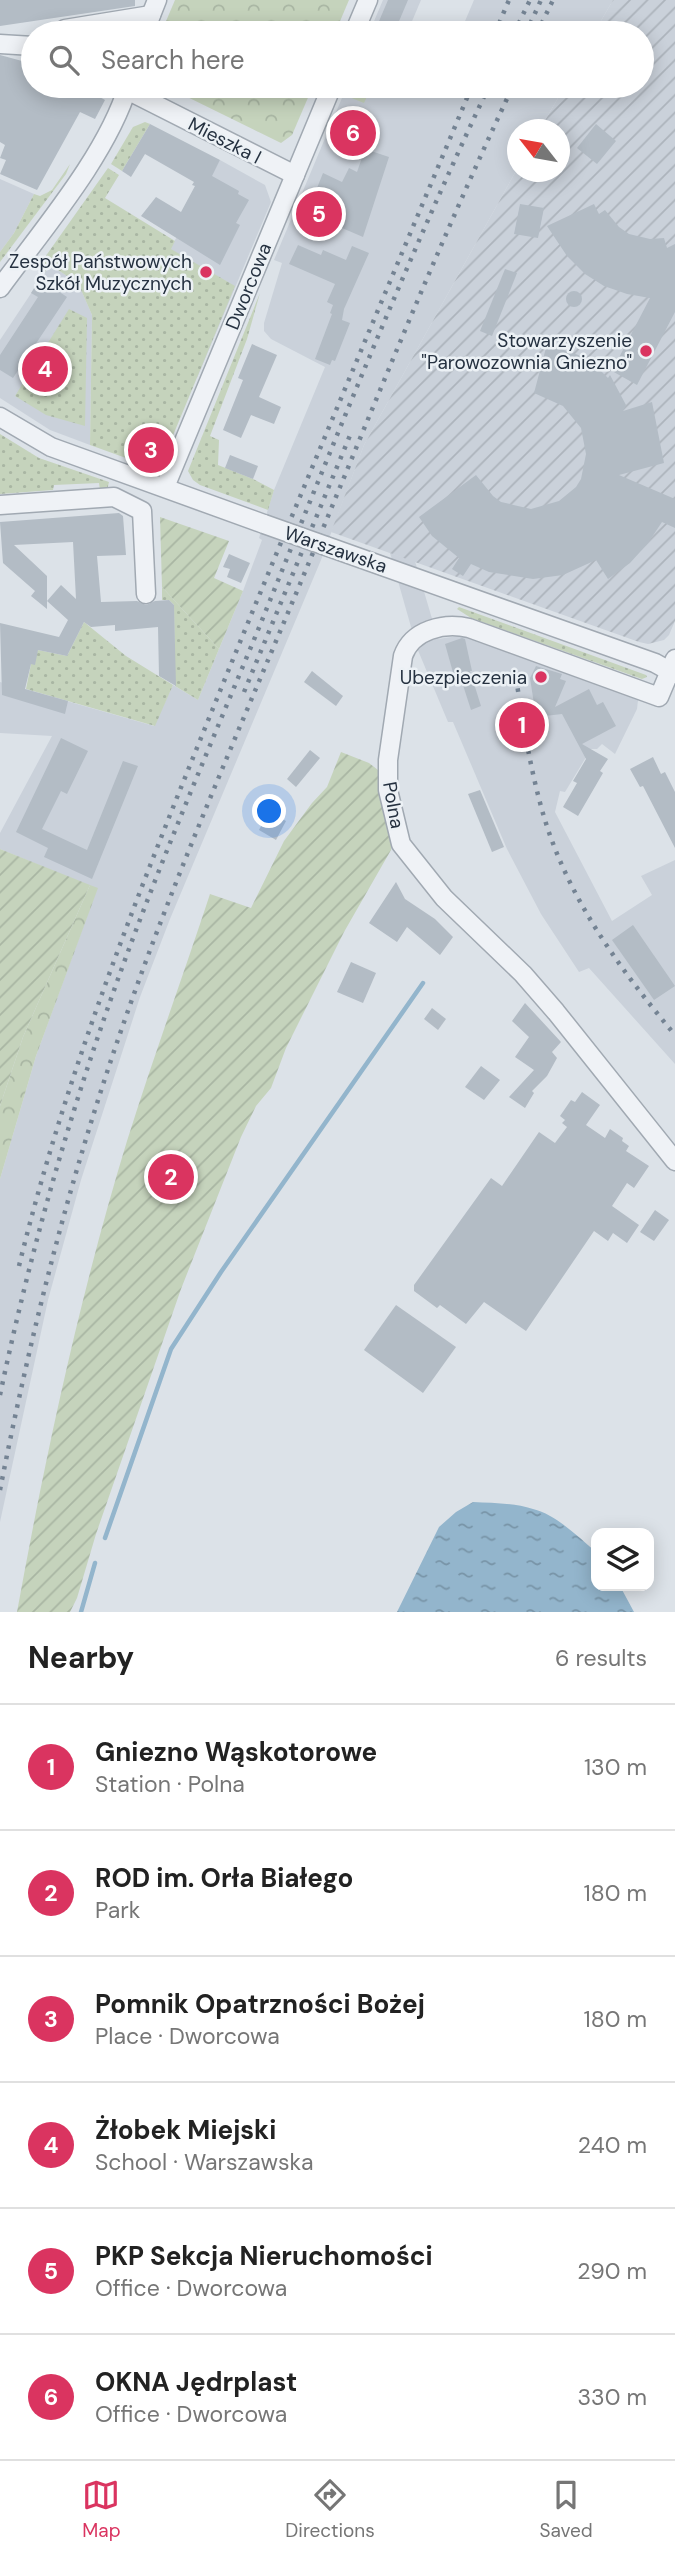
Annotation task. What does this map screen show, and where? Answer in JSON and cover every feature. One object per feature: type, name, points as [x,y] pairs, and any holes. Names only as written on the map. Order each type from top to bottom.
[{"type":"street","points":[[359,21],[368,0]]},
{"type":"street","points":[[97,21],[154,7]]},
{"type":"street","points":[[0,44],[21,45]]},
{"type":"street","points":[[0,288],[78,181],[109,130],[120,98]]},
{"type":"street","name":"Mieszka I","points":[[145,98],[295,175]]},
{"type":"street","name":"Dworcowa","points":[[165,487],[327,98]]},
{"type":"street","name":"Warszawska","points":[[0,417],[51,447],[673,668]]},
{"type":"street","points":[[0,505],[114,497],[142,511],[146,594]]},
{"type":"street","name":"Polna","points":[[673,668],[659,697],[469,628],[449,626],[425,632],[409,642],[402,656],[388,760],[388,790],[401,844],[444,898],[523,974],[556,1012],[675,1161]]},
{"type":"shaded area","points":[[383,0],[421,0],[412,21],[374,21]]},
{"type":"shaded area","points":[[474,0],[613,0],[601,21],[465,21]]},
{"type":"shaded area","points":[[613,0],[675,0],[675,621],[664,640],[648,644],[331,532],[364,445],[510,182],[570,182],[570,119],[546,119],[558,98],[654,98],[654,21],[601,21]]},
{"type":"shaded area","points":[[342,98],[558,98],[546,119],[507,119],[507,182],[510,182],[364,445],[321,560],[170,919],[140,997],[81,1180],[48,1300],[0,1522],[0,1179],[36,1056],[97,889],[0,849],[0,833],[52,736],[0,733],[0,682],[154,726],[173,685],[198,700],[262,540],[259,538],[274,490],[325,367],[271,339],[264,331],[282,263],[274,260]]},
{"type":"shaded area","name":"Zespół Państwowych Szkół Muzycznych","points":[[220,160],[265,185],[271,202],[197,378],[183,257],[170,249]]},
{"type":"shaded area","points":[[0,179],[34,194],[14,233],[0,252]]},
{"type":"shaded area","points":[[50,265],[78,283],[92,315],[90,445],[50,430],[0,398],[0,340]]},
{"type":"shaded area","points":[[390,553],[415,561],[438,639],[465,635],[638,700],[637,709],[615,754],[602,744],[597,749],[591,749],[565,792],[560,791],[555,812],[612,921],[652,895],[641,876],[675,860],[675,1064],[589,968],[579,972],[541,914],[507,849],[453,722],[448,722],[417,648]]},
{"type":"green space","points":[[175,0],[349,0],[340,21],[166,21]]},
{"type":"green space","points":[[189,98],[308,98],[292,135],[281,143]]},
{"type":"green space","points":[[352,98],[366,98],[364,103]]},
{"type":"green space","points":[[145,122],[150,124],[122,171],[111,164],[133,127]]},
{"type":"green space","points":[[70,164],[66,174],[0,262],[0,252],[14,233],[34,194],[40,196],[52,190]]},
{"type":"green space","points":[[108,168],[119,175],[105,198],[175,241],[171,249],[235,286],[169,445],[160,442],[154,435],[137,447],[140,453],[137,462],[90,445],[92,315],[78,283],[50,265],[45,272],[38,267]]},
{"type":"green space","points":[[260,293],[247,339],[210,436],[219,440],[218,465],[274,490],[268,510],[200,485],[188,471]]},
{"type":"green space","points":[[69,309],[87,318],[85,426],[46,415],[15,396]]},
{"type":"green space","points":[[0,434],[39,458],[109,482],[107,490],[100,490],[99,483],[54,485],[53,490],[0,494]]},
{"type":"green space","points":[[160,517],[229,541],[214,578],[243,591],[219,649],[162,587]]},
{"type":"green space","points":[[162,587],[219,649],[198,700],[175,686],[174,605],[169,600],[162,600]]},
{"type":"green space","points":[[459,607],[647,677],[642,679],[471,618],[457,609]]},
{"type":"green space","points":[[84,622],[126,656],[173,685],[155,726],[26,689],[31,664],[38,650],[67,656]]},
{"type":"green space","points":[[341,752],[369,763],[378,770],[393,838],[391,850],[344,932],[286,1048],[271,1088],[256,1106],[241,1137],[181,1289],[96,1534],[77,1598],[70,1612],[17,1612],[52,1434],[94,1257],[127,1141],[210,894],[251,908],[284,841],[327,787]]},
{"type":"green space","points":[[0,849],[90,885],[23,1037],[0,1106]]},
{"type":"green space","points":[[90,885],[98,888],[36,1056],[0,1179],[0,1106],[23,1037]]},
{"type":"water","points":[[473,1502],[503,1504],[526,1507],[559,1521],[591,1548],[591,1591],[623,1591],[634,1612],[397,1612],[439,1527]]},
{"type":"building","points":[[0,0],[135,0],[135,6],[0,26]]},
{"type":"building","points":[[388,0],[408,0],[399,21],[379,21]]},
{"type":"building","points":[[0,55],[21,61],[21,98],[105,100],[95,119],[80,112],[37,190],[0,174],[6,160],[0,158],[5,145],[0,142]]},
{"type":"building","points":[[349,109],[369,117],[366,124],[371,126],[362,147],[342,138],[348,124],[343,122]]},
{"type":"building","points":[[150,124],[220,160],[212,176],[239,191],[238,194],[249,200],[236,223],[240,225],[220,265],[141,216],[156,197],[181,212],[195,186],[192,185],[194,182],[145,154],[131,177],[122,171]]},
{"type":"building","points":[[596,124],[616,141],[597,164],[577,148]]},
{"type":"building","points":[[365,149],[389,157],[363,237],[328,222],[324,232],[303,223],[323,173],[342,182],[349,168],[357,172]]},
{"type":"building","points":[[520,204],[544,208],[538,238],[514,234]]},
{"type":"building","points":[[594,204],[599,214],[605,210],[619,227],[629,234],[650,239],[664,238],[667,248],[675,244],[675,312],[637,385],[612,371],[650,298],[604,286],[585,274],[567,256],[547,226]]},
{"type":"building","points":[[298,245],[321,255],[323,250],[346,260],[352,246],[369,253],[344,309],[342,320],[350,323],[335,361],[332,360],[330,365],[315,359],[332,314],[333,305],[327,302],[335,284],[289,264]]},
{"type":"building","points":[[505,269],[517,273],[492,336],[480,331]]},
{"type":"building","points":[[42,276],[67,297],[13,378],[0,370],[0,355],[38,297],[31,293]]},
{"type":"building","points":[[571,291],[577,291],[582,299],[580,305],[571,307],[566,302],[566,296]]},
{"type":"building","points":[[252,344],[277,355],[259,397],[281,407],[274,424],[251,415],[241,438],[223,430],[243,380],[238,378]]},
{"type":"building","points":[[547,344],[581,356],[608,378],[610,375],[626,405],[623,411],[652,402],[664,463],[619,475],[675,499],[675,528],[662,522],[630,563],[608,579],[596,560],[563,575],[533,579],[489,572],[471,564],[463,576],[452,569],[459,558],[432,536],[419,517],[476,475],[501,502],[531,509],[559,501],[576,487],[581,479],[586,454],[581,428],[563,406],[534,393]]},
{"type":"building","points":[[230,455],[258,466],[253,479],[225,468]]},
{"type":"building","points":[[119,513],[123,516],[126,555],[97,556],[101,602],[137,601],[146,605],[169,600],[174,605],[176,686],[159,676],[158,627],[115,631],[115,625],[91,627],[84,622],[67,656],[38,650],[35,665],[31,664],[25,689],[68,701],[65,714],[2,695],[0,623],[59,637],[68,620],[47,601],[47,609],[31,596],[35,591],[3,563],[0,522]],"holes":[[[73,542],[76,599],[61,585],[47,601],[47,576],[14,545]]]},
{"type":"building","points":[[229,554],[250,563],[241,583],[227,577],[230,569],[223,567]]},
{"type":"building","points":[[465,639],[470,671],[481,706],[471,710],[461,679],[458,680],[454,676],[445,644]]},
{"type":"building","points":[[536,666],[562,674],[560,679],[566,681],[555,707],[589,689],[597,705],[603,702],[616,726],[582,744],[608,759],[578,816],[563,807],[577,783],[573,781],[586,759],[562,714],[536,717],[530,678]]},
{"type":"building","points":[[312,671],[343,696],[336,706],[304,682]]},
{"type":"building","points":[[61,738],[88,751],[67,794],[61,791],[42,829],[87,850],[123,761],[138,766],[92,879],[44,857],[48,848],[16,832]]},
{"type":"building","points":[[310,750],[320,758],[296,787],[287,779]]},
{"type":"building","points":[[653,757],[661,774],[665,772],[675,792],[675,848],[643,786],[640,787],[630,769]]},
{"type":"building","points":[[480,790],[504,847],[492,852],[468,794]]},
{"type":"building","points":[[269,811],[286,821],[276,840],[259,830]]},
{"type":"building","points":[[396,882],[405,899],[435,919],[453,937],[440,955],[407,927],[397,942],[369,923]]},
{"type":"building","points":[[633,925],[675,986],[654,1000],[612,940]]},
{"type":"building","points":[[351,962],[376,973],[363,1003],[337,992]]},
{"type":"building","points":[[525,1003],[561,1042],[552,1052],[557,1058],[547,1076],[532,1091],[534,1093],[525,1108],[509,1097],[534,1070],[515,1057],[529,1037],[512,1021]]},
{"type":"building","points":[[432,1008],[446,1019],[438,1030],[424,1019]]},
{"type":"building","points":[[481,1066],[500,1080],[484,1100],[465,1087]]},
{"type":"building","points":[[582,1092],[600,1105],[586,1125],[605,1138],[610,1129],[629,1146],[626,1151],[649,1166],[634,1188],[627,1183],[612,1206],[639,1225],[627,1243],[613,1233],[608,1241],[594,1231],[526,1331],[484,1302],[466,1324],[440,1305],[437,1308],[414,1291],[414,1285],[491,1178],[502,1186],[539,1132],[555,1143],[567,1127],[560,1116],[571,1100],[575,1102]]},
{"type":"building","points":[[655,1210],[669,1220],[654,1241],[640,1232]]},
{"type":"building","points":[[396,1305],[456,1347],[423,1393],[364,1350]]},
{"type":"waterway","points":[[105,1538],[171,1349],[221,1272],[423,983]]},
{"type":"waterway","points":[[81,1612],[95,1563]]},
{"type":"railway","points":[[500,21],[509,0]]},
{"type":"railway","points":[[520,21],[530,0]]},
{"type":"railway","points":[[531,21],[541,0]]},
{"type":"railway","points":[[543,21],[553,0]]},
{"type":"railway","points":[[19,1266],[38,1193],[83,1048],[134,907],[249,620],[467,98]]},
{"type":"railway","points":[[0,1395],[22,1299],[60,1157],[89,1063],[140,918],[370,356],[484,98]]},
{"type":"railway","points":[[0,1490],[53,1255],[104,1082],[143,969],[208,803],[404,334],[508,98]]},
{"type":"railway","points":[[244,692],[351,433]]},
{"type":"railway","points":[[516,678],[527,745],[542,810],[565,872],[596,930],[634,984],[675,1035]]},
{"type":"place","name":"OKNA Jędrplast","points":[[353,133]]},
{"type":"place","name":"PKP Sekcja Nieruchomości","points":[[319,214]]},
{"type":"place","name":"Zespół Państwowych Szkół Muzycznych","points":[[206,272]]},
{"type":"place","name":"Stowarzyszenie \"Parowozownia Gniezno\"","points":[[646,351]]},
{"type":"place","name":"Żłobek Miejski","points":[[45,369]]},
{"type":"place","name":"Pomnik Opatrzności Bożej","points":[[151,450]]},
{"type":"place","name":"Ubezpieczenia","points":[[541,677]]},
{"type":"place","name":"Gniezno Wąskotorowe","points":[[522,725]]},
{"type":"place","name":"ROD im. Orła Białego","points":[[171,1177]]}]
